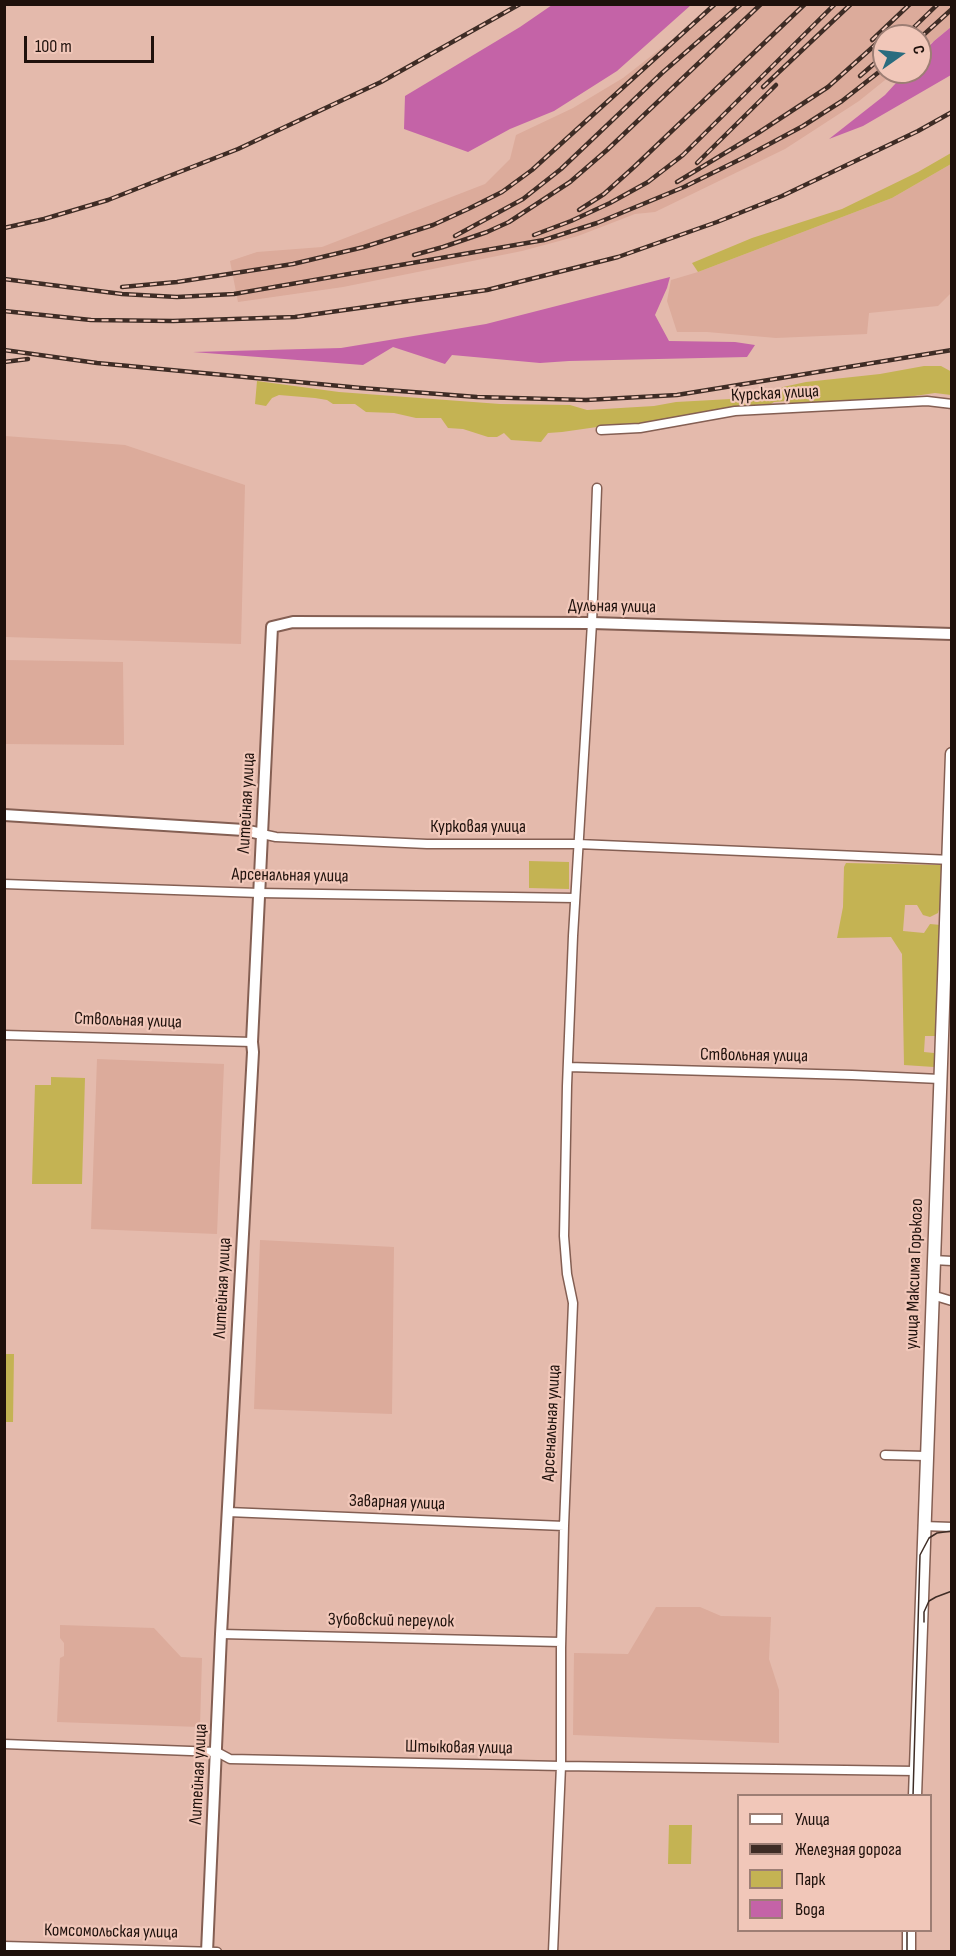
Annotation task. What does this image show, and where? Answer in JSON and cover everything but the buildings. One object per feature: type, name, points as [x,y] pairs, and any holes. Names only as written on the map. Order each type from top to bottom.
[{"type":"main road","name":"улица Максима Горького","points":[[915,1794],[940,1079],[948,962],[951,754]]},
{"type":"main road","points":[[909,1932],[909,1952]]},
{"type":"street","name":"Курская улица","points":[[601,430],[640,428],[735,411],[927,402],[951,404]]},
{"type":"street","name":"Арсенальная улица","points":[[553,1952],[561,1766],[564,1526],[573,1303],[567,1274],[564,1236],[568,1067],[597,488]]},
{"type":"street","name":"Дульная улица","points":[[272,627],[293,622],[592,623],[951,634]]},
{"type":"street","name":"Литейная улица","points":[[207,1951],[221,1634],[253,1052],[272,627]]},
{"type":"street","name":"Курковая улица","points":[[4,815],[244,830],[276,837],[427,844],[578,844],[950,860]]},
{"type":"street","name":"Арсенальная улица","points":[[4,884],[575,898]]},
{"type":"street","name":"Ствольная улица","points":[[4,1035],[252,1042]]},
{"type":"street","name":"Ствольная улица","points":[[568,1067],[940,1079]]},
{"type":"street","points":[[933,1260],[951,1261]]},
{"type":"street","points":[[932,1295],[951,1301]]},
{"type":"street","points":[[885,1455],[926,1456]]},
{"type":"street","name":"Заварная улица","points":[[228,1512],[564,1526]]},
{"type":"street","points":[[923,1526],[951,1527]]},
{"type":"street","name":"Зубовский переулок","points":[[221,1634],[561,1642]]},
{"type":"street","name":"Штыковая улица","points":[[4,1744],[217,1752],[230,1759],[916,1771]]},
{"type":"street","name":"Комсомольская улица","points":[[4,1946],[217,1952]]},
{"type":"shaded area","points":[[710,5],[951,5],[951,27],[932,42],[932,24],[872,24],[872,84],[880,84],[859,101],[785,149],[655,212],[635,214],[578,236],[522,251],[343,287],[238,302],[230,261],[257,252],[322,247],[485,184],[510,159],[516,135],[573,108],[623,78],[678,35]]},
{"type":"shaded area","points":[[951,164],[951,293],[938,306],[869,313],[867,334],[776,338],[707,332],[677,332],[667,301],[671,280],[698,272],[892,198]]},
{"type":"shaded area","points":[[5,436],[125,445],[245,485],[241,644],[5,637]]},
{"type":"shaded area","points":[[5,660],[123,662],[124,745],[5,744]]},
{"type":"shaded area","points":[[97,1059],[224,1064],[217,1234],[91,1229]]},
{"type":"shaded area","points":[[260,1240],[394,1247],[392,1414],[254,1409]]},
{"type":"shaded area","points":[[656,1607],[700,1607],[721,1616],[771,1617],[769,1659],[779,1690],[779,1743],[573,1735],[574,1653],[628,1654]]},
{"type":"shaded area","points":[[60,1625],[154,1628],[181,1657],[202,1658],[200,1727],[57,1722],[60,1658],[64,1656]]},
{"type":"green space","points":[[951,153],[951,164],[892,198],[698,272],[692,263],[752,238],[842,209],[918,172]]},
{"type":"green space","points":[[924,366],[941,366],[952,372],[951,395],[935,393],[880,401],[793,405],[787,401],[774,402],[765,408],[640,425],[548,433],[541,442],[511,440],[504,433],[497,437],[488,437],[463,429],[448,428],[441,418],[416,418],[394,413],[366,412],[355,404],[333,404],[327,400],[315,398],[279,395],[272,398],[266,406],[255,404],[257,381],[339,392],[500,404],[570,405],[587,410],[731,399],[762,391],[774,393],[783,387],[806,382],[880,374]]},
{"type":"green space","points":[[529,861],[569,862],[569,889],[529,888]]},
{"type":"green space","points":[[846,863],[941,865],[938,913],[930,917],[923,915],[917,905],[905,905],[903,931],[924,933],[930,924],[941,925],[938,940],[935,1036],[925,1036],[924,1052],[934,1053],[934,1067],[904,1065],[902,954],[891,937],[837,938],[843,907]]},
{"type":"green space","points":[[51,1077],[85,1078],[82,1184],[32,1184],[35,1085],[51,1085]]},
{"type":"green space","points":[[5,1354],[14,1354],[13,1422],[5,1422]]},
{"type":"green space","points":[[669,1825],[692,1825],[691,1864],[668,1864]]},
{"type":"water","points":[[552,5],[691,5],[617,71],[554,111],[510,129],[468,152],[404,129],[405,96],[520,27]]},
{"type":"water","points":[[951,27],[951,75],[863,126],[829,139],[885,95],[895,84],[932,84],[932,43]]},
{"type":"water","points":[[670,277],[655,315],[669,341],[735,342],[755,345],[747,357],[540,363],[452,355],[445,364],[393,347],[363,365],[193,352],[341,348],[486,324]]},
{"type":"tram line","points":[[913,1794],[920,1555],[929,1538],[937,1533],[952,1531]]},
{"type":"tram line","points":[[924,1622],[924,1612],[929,1601],[952,1591]]},
{"type":"tram line","points":[[907,1932],[907,1952]]},
{"type":"railway","points":[[4,228],[108,200],[238,149],[381,82],[520,4]]},
{"type":"railway","points":[[122,287],[177,282],[293,264],[364,247],[433,225],[468,209],[502,192],[532,170],[715,4]]},
{"type":"railway","points":[[455,236],[523,199],[561,169],[662,73],[741,4]]},
{"type":"railway","points":[[414,255],[487,232],[509,222],[570,182],[607,150],[761,4]]},
{"type":"railway","points":[[579,210],[604,194],[634,167],[805,4]]},
{"type":"railway","points":[[534,235],[610,203],[648,182],[683,155],[835,4]]},
{"type":"railway","points":[[763,87],[851,4]]},
{"type":"railway","points":[[889,24],[910,4]]},
{"type":"railway","points":[[917,24],[938,4]]},
{"type":"railway","points":[[932,27],[952,9]]},
{"type":"railway","points":[[677,182],[828,87],[872,48]]},
{"type":"railway","points":[[860,76],[872,66]]},
{"type":"railway","points":[[4,279],[122,294],[177,297],[234,294],[544,240],[597,223],[684,187],[747,156],[803,126],[842,101],[872,77]]},
{"type":"railway","points":[[697,163],[776,85]]},
{"type":"railway","points":[[4,311],[91,320],[173,321],[295,317],[487,290],[618,257],[717,222],[782,196],[918,131],[952,112]]},
{"type":"railway","points":[[4,350],[97,363],[361,388],[477,397],[586,400],[677,395],[952,350]]},
{"type":"railway","points":[[4,362],[28,359]]}]
